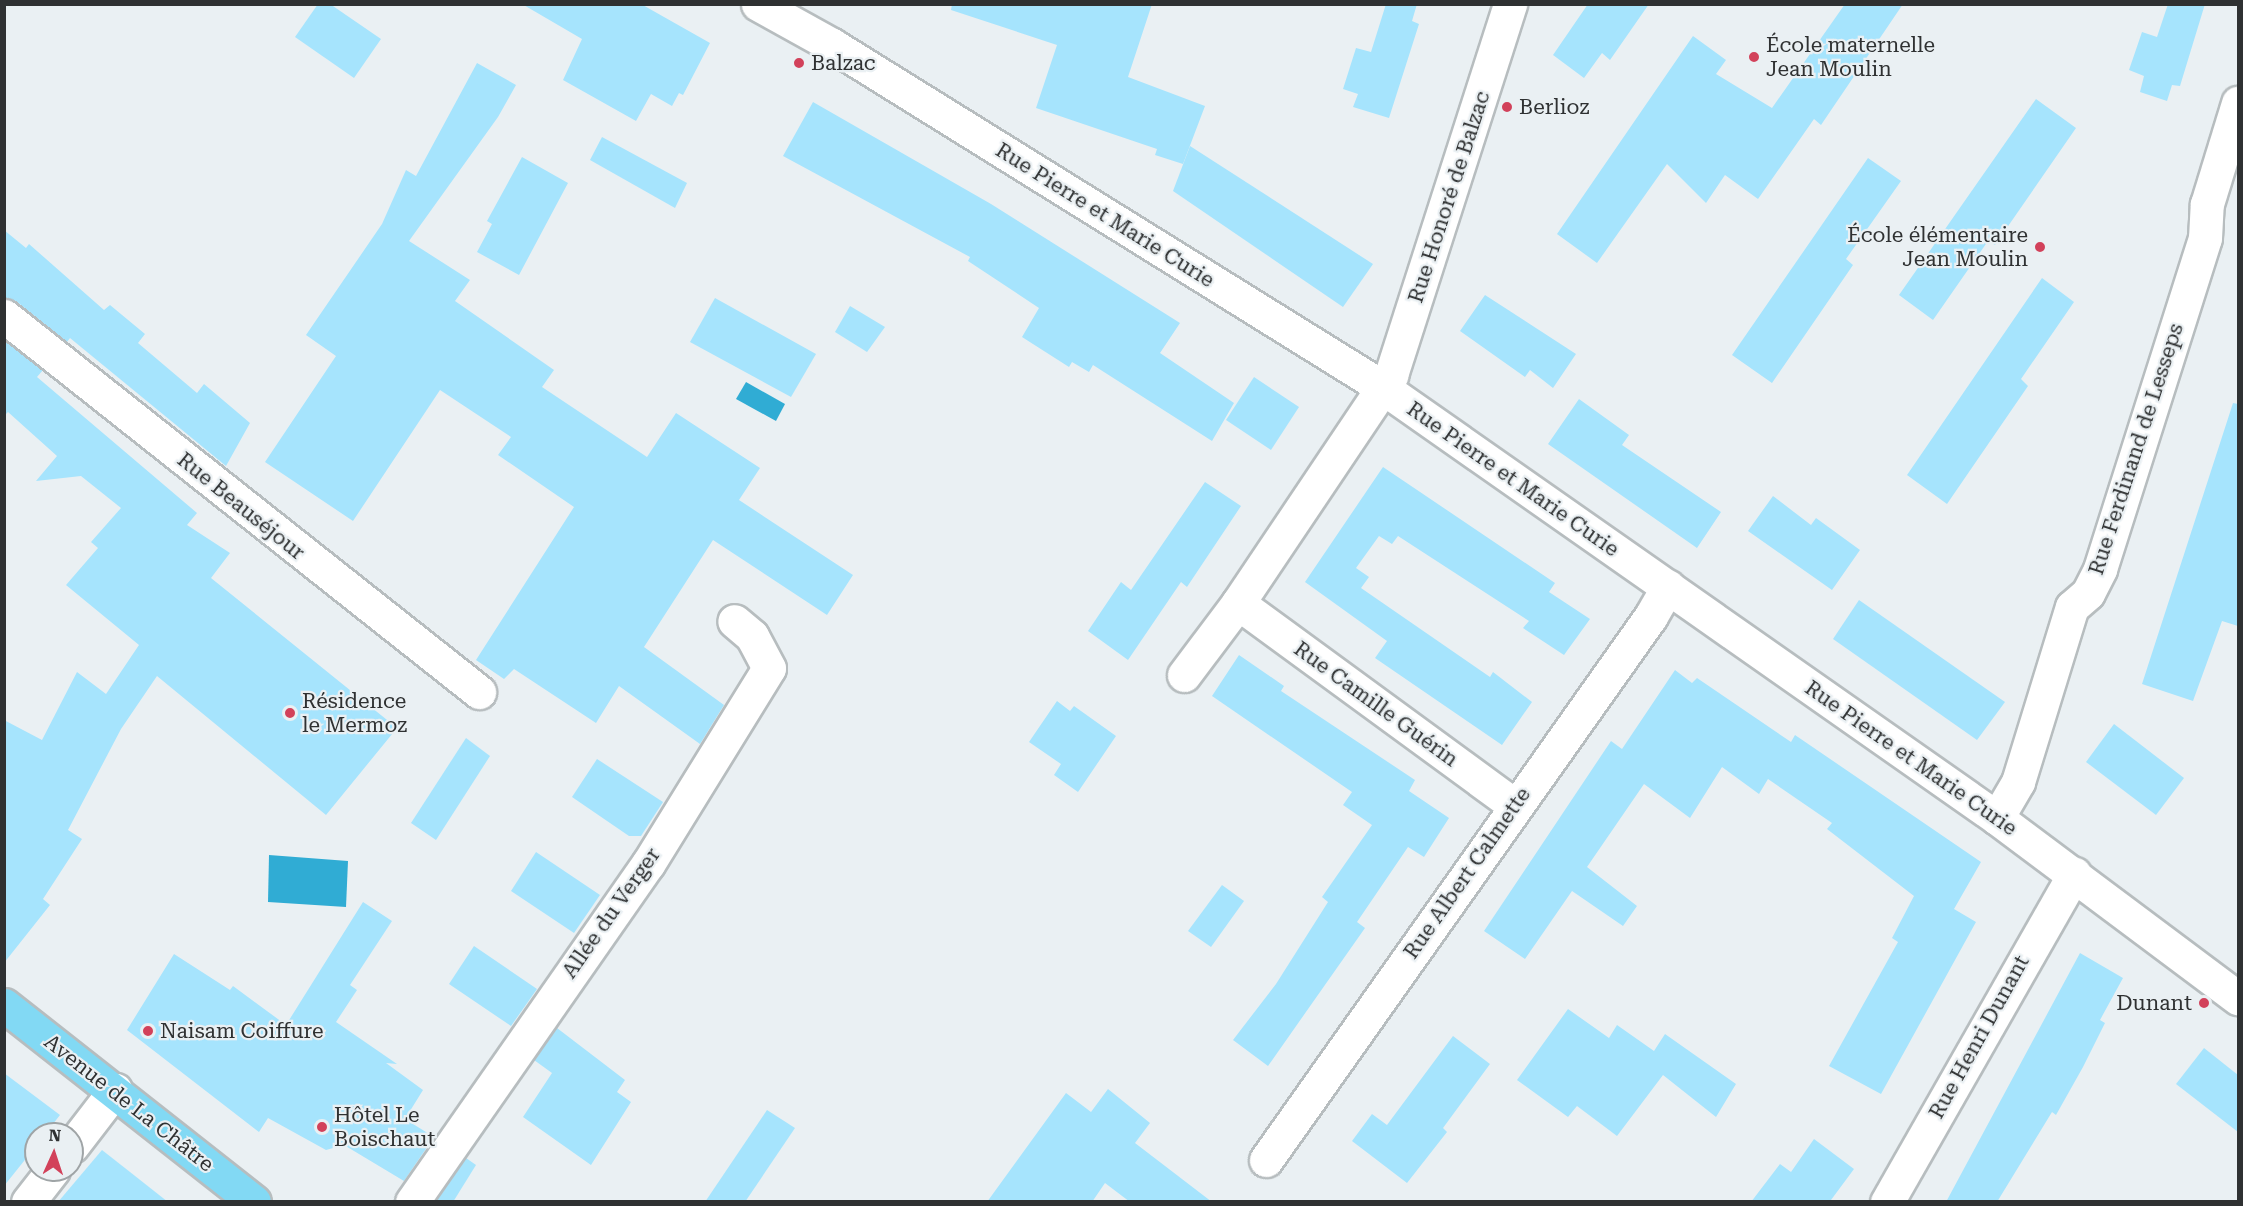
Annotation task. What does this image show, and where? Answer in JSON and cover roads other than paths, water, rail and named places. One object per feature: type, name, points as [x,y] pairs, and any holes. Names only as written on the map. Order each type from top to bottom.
[{"type":"main road","name":"Avenue de La Châtre","points":[[4,1005],[115,1090],[254,1202]]},
{"type":"street","name":"Rue Pierre et Marie Curie","points":[[758,4],[832,45],[1382,387],[1997,818],[2238,998]]},
{"type":"street","name":"Rue Honoré de Balzac","points":[[1382,387],[1391,375],[1405,335],[1510,4]]},
{"type":"street","name":"Rue Ferdinand de Lesseps","points":[[1997,818],[2018,782],[2072,607],[2088,592],[2100,569],[2205,238],[2207,204],[2238,104]]},
{"type":"street","name":"Rue Beauséjour","points":[[4,316],[479,692]]},
{"type":"street","points":[[1184,675],[1238,603],[1382,387]]},
{"type":"street","name":"Rue Albert Calmette","points":[[1266,1160],[1514,806],[1651,616],[1668,586]]},
{"type":"street","name":"Rue Camille Guérin","points":[[1238,603],[1514,806]]},
{"type":"street","name":"Allée du Verger","points":[[412,1202],[648,864],[769,668],[752,636],[734,621]]},
{"type":"street","name":"Rue Henri Dunant","points":[[1887,1202],[2074,874]]},
{"type":"street","points":[[84,1130],[115,1090]]},
{"type":"street","points":[[27,1202],[43,1182]]},
{"type":"water","points":[[746,382],[785,404],[776,421],[736,399]]},
{"type":"water","points":[[269,855],[348,861],[346,907],[268,902]]},
{"type":"place","name":"École maternelle Jean Moulin","points":[[1754,57]]},
{"type":"place","name":"Balzac","points":[[799,63]]},
{"type":"place","name":"Berlioz","points":[[1507,107]]},
{"type":"place","name":"École élémentaire Jean Moulin","points":[[2040,247]]},
{"type":"place","name":"Résidence le Mermoz","points":[[290,713]]},
{"type":"place","name":"Dunant","points":[[2204,1003]]},
{"type":"place","name":"Naisam Coiffure","points":[[148,1031]]},
{"type":"place","name":"Hôtel Le Boischaut","points":[[322,1127]]}]
